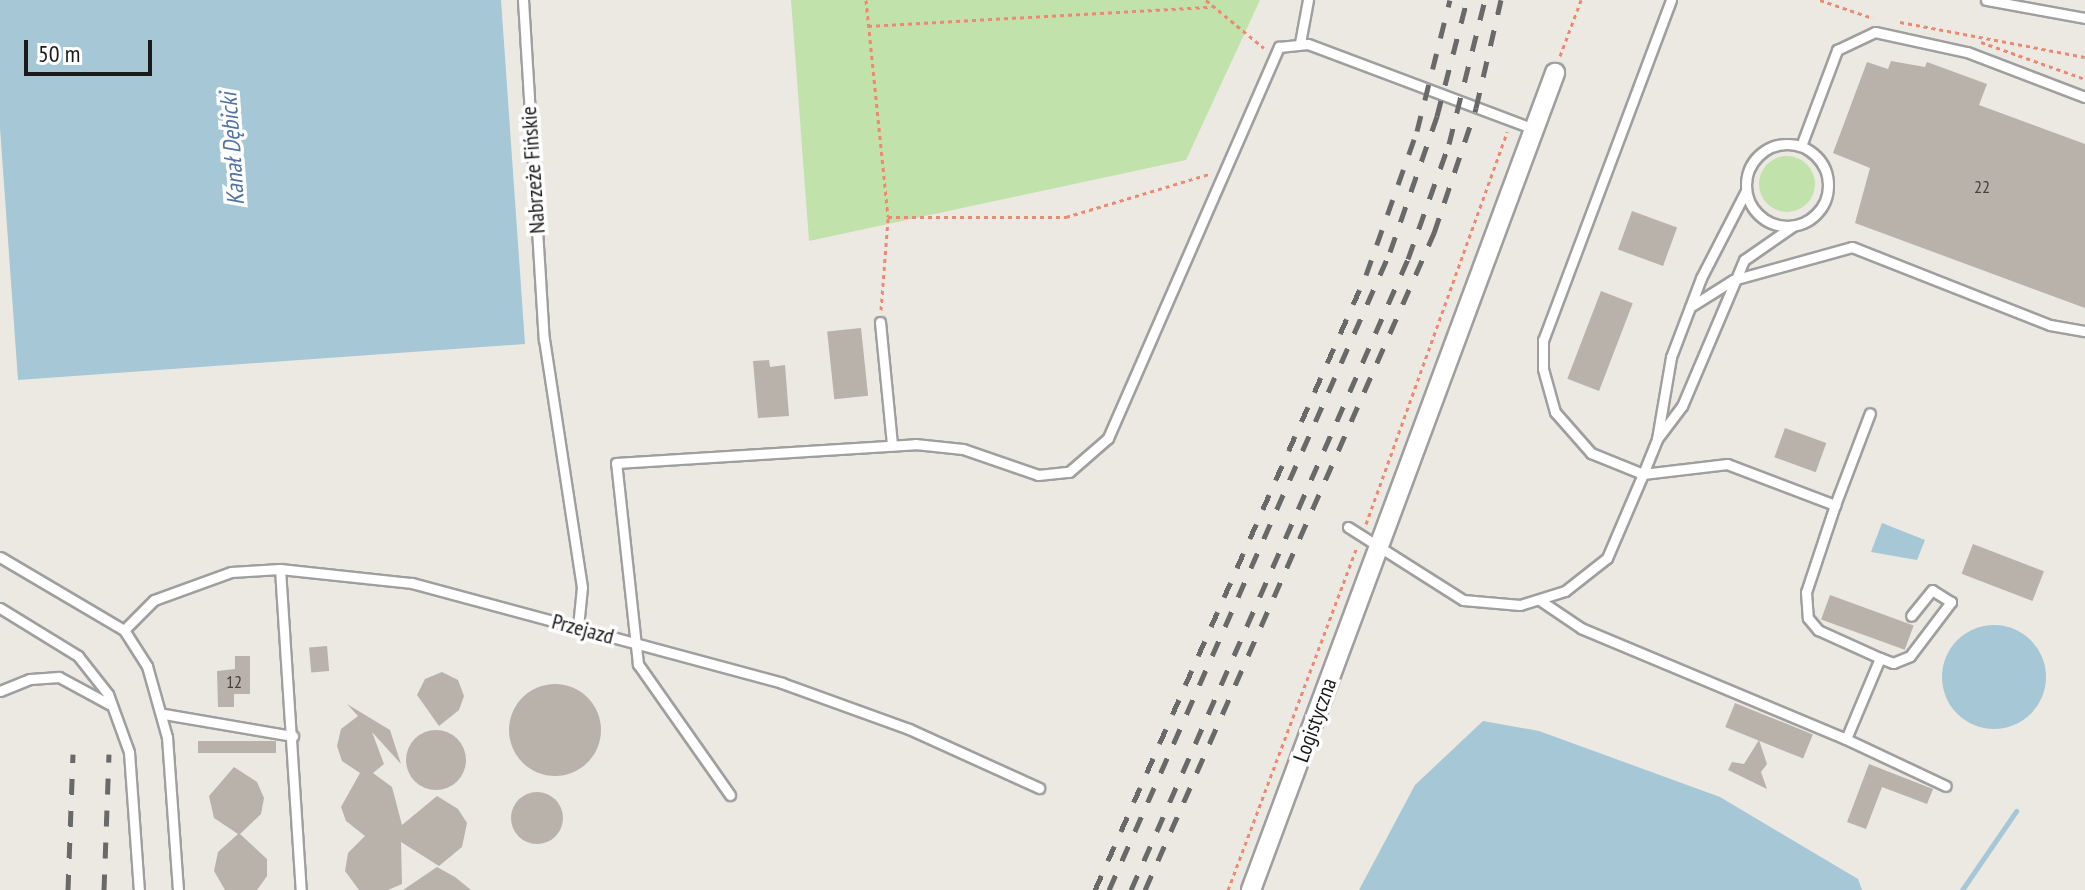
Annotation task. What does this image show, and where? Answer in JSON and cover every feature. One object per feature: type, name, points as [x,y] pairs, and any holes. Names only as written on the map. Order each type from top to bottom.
[{"type":"street","name":"Logistyczna","points":[[1251,890],[1555,73]]},
{"type":"lane","name":"Nabrzeże Fińskie","points":[[523,0],[544,339],[582,587],[578,627]]},
{"type":"lane","points":[[1300,43],[1308,0]]},
{"type":"lane","points":[[1671,0],[1542,354],[1555,412],[1572,437],[1591,453],[1643,474],[1727,464],[1835,505]]},
{"type":"lane","points":[[1986,0],[2085,18]]},
{"type":"lane","points":[[1801,146],[1837,50],[1875,32],[1967,52],[2085,97]]},
{"type":"lane","points":[[730,795],[638,664],[616,463],[892,445],[963,449],[1038,475],[1085,464],[1123,408],[1228,169],[1273,55],[1288,43],[1300,43],[1532,128]]},
{"type":"lane","points":[[1348,527],[1378,550],[1463,600],[1496,606],[1541,601],[1607,558],[1657,439],[1688,393],[1733,280],[1756,248],[1816,214],[1827,191],[1822,164],[1801,146],[1786,143],[1760,153],[1746,191],[1690,307],[1665,380],[1657,439]]},
{"type":"lane","points":[[1746,191],[1768,221],[1793,226]]},
{"type":"lane","points":[[1690,307],[1733,280],[1828,250],[1860,248],[1914,267],[1946,288],[2050,325],[2085,331]]},
{"type":"lane","points":[[880,322],[892,445]]},
{"type":"lane","points":[[1870,413],[1806,592],[1808,618],[1818,630],[1893,663],[1910,656],[1951,602],[1932,590],[1911,616]]},
{"type":"lane","points":[[0,557],[124,630],[147,666],[164,714],[178,890]]},
{"type":"lane","points":[[280,569],[301,890]]},
{"type":"lane","name":"Przejazd","points":[[124,630],[154,600],[185,586],[231,572],[280,569],[412,583],[840,702],[1039,788]]},
{"type":"lane","points":[[1541,601],[1581,628],[1846,739],[1946,786]]},
{"type":"lane","points":[[0,608],[78,656],[117,711],[129,752],[139,890]]},
{"type":"lane","points":[[1846,739],[1880,658]]},
{"type":"lane","points":[[0,691],[30,679],[59,677],[93,691],[117,711]]},
{"type":"lane","points":[[164,714],[293,736]]},
{"type":"path","points":[[866,0],[888,217],[880,322]]},
{"type":"path","points":[[1206,0],[1273,55]]},
{"type":"path","points":[[1555,73],[1581,0]]},
{"type":"path","points":[[1820,0],[1882,19]]},
{"type":"path","points":[[868,26],[1211,7]]},
{"type":"path","points":[[1894,21],[2085,57]]},
{"type":"path","points":[[1228,890],[1361,538],[1511,121]]},
{"type":"path","points":[[888,217],[1066,217],[1228,169]]},
{"type":"green space","points":[[791,0],[1260,0],[1186,160],[809,241]]},
{"type":"green space","points":[[1787,156],[1807,164],[1815,184],[1807,204],[1787,212],[1767,204],[1759,184],[1767,164]]},
{"type":"water","name":"Kanał Dębicki","points":[[0,0],[501,0],[525,344],[18,380],[0,128]]},
{"type":"water","points":[[1882,523],[1925,540],[1917,560],[1871,552]]},
{"type":"water","points":[[1994,625],[2014,629],[2031,640],[2042,657],[2046,677],[2042,697],[2031,714],[2014,725],[1994,729],[1974,725],[1957,714],[1946,697],[1942,677],[1946,657],[1957,640],[1974,629]]},
{"type":"water","points":[[1483,721],[1539,731],[1720,797],[1858,879],[1862,890],[1359,890],[1415,785]]},
{"type":"building","points":[[1891,61],[1925,67],[1927,62],[1987,84],[1979,105],[2085,144],[2085,308],[1855,223],[1870,168],[1833,153],[1867,62],[1888,69]]},
{"type":"building","points":[[1632,211],[1677,227],[1663,266],[1618,250]]},
{"type":"building","points":[[1601,291],[1633,303],[1599,391],[1567,379]]},
{"type":"building","points":[[861,328],[868,396],[834,399],[827,332]]},
{"type":"building","points":[[769,360],[770,367],[785,365],[789,416],[758,418],[753,361]]},
{"type":"building","points":[[1785,428],[1826,443],[1816,472],[1774,457]]},
{"type":"building","points":[[1973,544],[2044,571],[2032,601],[1962,574]]},
{"type":"building","points":[[1830,595],[1914,625],[1905,650],[1821,619]]},
{"type":"building","points":[[327,646],[329,671],[311,672],[309,648]]},
{"type":"building","points":[[235,656],[250,656],[250,694],[234,694],[234,707],[218,707],[217,671],[235,669]]},
{"type":"building","points":[[442,672],[458,680],[464,696],[459,710],[439,726],[417,695],[425,679]]},
{"type":"building","points":[[555,684],[573,687],[588,697],[598,712],[601,730],[598,748],[588,763],[573,773],[555,776],[537,773],[522,763],[512,748],[509,730],[512,712],[522,697],[537,687]]},
{"type":"building","points":[[1735,703],[1813,734],[1803,759],[1725,727]]},
{"type":"building","points":[[347,704],[390,730],[401,764],[372,732],[384,764],[373,773],[392,787],[402,825],[437,796],[458,809],[467,823],[462,847],[439,866],[401,842],[402,884],[388,890],[359,890],[345,871],[348,853],[365,836],[346,821],[341,807],[360,773],[342,761],[337,746],[341,729],[358,716]]},
{"type":"building","points":[[436,730],[447,732],[457,739],[464,749],[464,771],[457,781],[447,788],[436,790],[425,788],[415,781],[408,771],[406,760],[408,749],[415,739],[425,732]]},
{"type":"building","points":[[1759,740],[1767,764],[1761,772],[1767,789],[1728,770],[1732,762],[1744,764]]},
{"type":"building","points":[[198,741],[276,741],[276,753],[198,753]]},
{"type":"building","points":[[1869,764],[1933,789],[1927,804],[1882,787],[1866,829],[1847,822]]},
{"type":"building","points":[[234,767],[257,782],[264,798],[261,814],[240,834],[267,859],[267,876],[257,890],[225,890],[214,871],[218,852],[238,834],[214,818],[209,796]]},
{"type":"building","points":[[537,792],[555,800],[563,818],[555,836],[537,844],[519,836],[511,818],[519,800]]},
{"type":"building","points":[[437,867],[471,890],[403,890]]},
{"type":"waterway","points":[[1962,890],[2016,811]]},
{"type":"railway","points":[[1095,890],[1366,275],[1417,131],[1450,0]]},
{"type":"railway","points":[[1109,890],[1390,252],[1437,116],[1467,0]]},
{"type":"railway","points":[[1131,890],[1408,259],[1449,144],[1485,0]]},
{"type":"railway","points":[[1145,890],[1434,233],[1476,108],[1501,0]]},
{"type":"railway","points":[[68,890],[73,754]]},
{"type":"railway","points":[[104,890],[109,754]]}]
